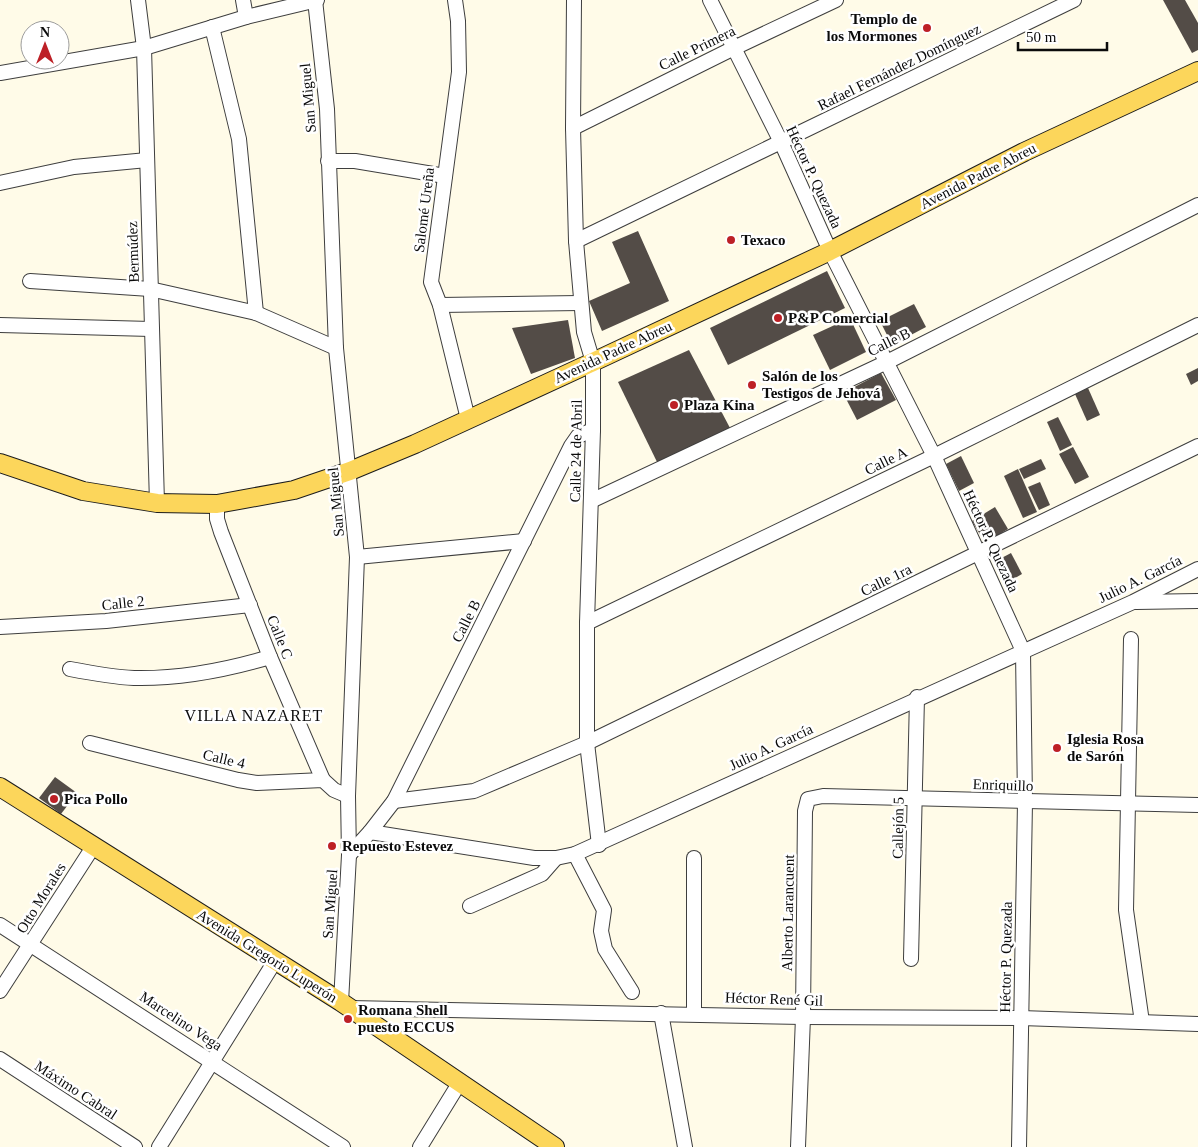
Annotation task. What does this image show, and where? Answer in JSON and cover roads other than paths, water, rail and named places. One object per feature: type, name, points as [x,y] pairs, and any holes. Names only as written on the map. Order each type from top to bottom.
[{"type":"main road","name":"Avenida Padre Abreu","points":[[0,463],[83,491],[157,503],[217,504],[294,490],[350,471],[593,362],[830,251],[1024,152],[1198,71]]},
{"type":"main road","name":"Avenida Gregorio Luperón","points":[[0,787],[345,1005],[555,1147]]},
{"type":"street","name":"Bermúdez","points":[[138,0],[144,48],[157,503]]},
{"type":"street","points":[[243,0],[246,16]]},
{"type":"street","points":[[0,73],[144,48],[246,16],[316,0]]},
{"type":"street","name":"San Miguel","points":[[316,0],[326,109],[336,348],[350,471],[357,557],[348,796],[349,855],[345,1005]]},
{"type":"street","name":"Salomé Ureña","points":[[455,0],[458,21],[458,72],[431,282],[440,305],[468,419]]},
{"type":"street","name":"Calle 24 de Abril","points":[[574,0],[573,128],[576,241],[580,303],[586,345],[593,362],[593,430],[587,623],[588,743],[599,844]]},
{"type":"street","name":"Héctor P. Quezada","points":[[710,0],[781,142],[830,251],[934,456],[1023,651],[1025,802],[1019,1147]]},
{"type":"street","name":"Calle Primera","points":[[573,128],[818,4],[836,0]]},
{"type":"street","name":"Rafael Fernández Domínguez","points":[[576,241],[1074,0]]},
{"type":"street","points":[[212,27],[239,139],[256,312]]},
{"type":"street","points":[[0,183],[74,167],[146,160]]},
{"type":"street","points":[[328,161],[355,160],[445,176]]},
{"type":"street","name":"Calle B","points":[[591,501],[887,362],[1198,205]]},
{"type":"street","points":[[30,281],[150,288],[256,312],[336,348]]},
{"type":"street","points":[[440,305],[580,303]]},
{"type":"street","name":"Calle A","points":[[587,623],[934,456],[1198,325]]},
{"type":"street","points":[[0,326],[151,330]]},
{"type":"street","name":"Calle B","points":[[370,832],[394,801],[571,446],[578,436],[593,430]]},
{"type":"street","name":"Calle 1ra","points":[[394,801],[474,791],[588,743],[1198,446]]},
{"type":"street","name":"Calle C","points":[[217,504],[217,519],[250,605],[270,657],[323,780]]},
{"type":"street","points":[[357,557],[524,541]]},
{"type":"street","name":"Julio A. García","points":[[370,832],[534,858],[556,858],[576,854],[918,697],[1133,602],[1198,569]]},
{"type":"street","points":[[1133,602],[1198,601]]},
{"type":"street","name":"Calle 2","points":[[0,627],[106,622],[250,605]]},
{"type":"street","points":[[1131,639],[1130,804],[1126,910],[1142,1022]]},
{"type":"street","points":[[70,669],[135,678],[233,668],[270,657]]},
{"type":"street","name":"Callejón 5","points":[[912,959],[918,697]]},
{"type":"street","name":"Calle 4","points":[[90,743],[238,780],[257,783],[323,780]]},
{"type":"street","points":[[323,780],[334,790],[348,796]]},
{"type":"street","name":"Enriquillo","points":[[808,799],[823,796],[1198,805]]},
{"type":"street","name":"Alberto Larancuent","points":[[798,1147],[803,1017],[805,811],[808,799]]},
{"type":"street","points":[[349,855],[370,832]]},
{"type":"street","name":"Otto Morales","points":[[0,991],[93,847]]},
{"type":"street","points":[[576,854],[604,910],[601,931],[606,949],[632,992]]},
{"type":"street","points":[[470,906],[542,874],[556,858]]},
{"type":"street","points":[[694,858],[694,1013]]},
{"type":"street","name":"Marcelino Vega","points":[[0,925],[343,1147]]},
{"type":"street","points":[[159,1147],[214,1062],[275,961]]},
{"type":"street","name":"Héctor René Gil","points":[[345,1005],[803,1017],[1021,1018],[1198,1024]]},
{"type":"street","points":[[661,1014],[685,1147]]},
{"type":"street","name":"Máximo Cabral","points":[[0,1059],[135,1147]]},
{"type":"street","points":[[420,1147],[460,1082]]},
{"type":"place","name":"Templo de los Mormones","points":[[927,28]]},
{"type":"place","name":"Texaco","points":[[731,240]]},
{"type":"place","name":"P&P Comercial","points":[[778,318]]},
{"type":"place","name":"Salón de los Testigos de Jehová","points":[[752,385]]},
{"type":"place","name":"Plaza Kina","points":[[674,405]]},
{"type":"place","name":"Iglesia Rosa de Sarón","points":[[1057,748]]},
{"type":"place","name":"Pica Pollo","points":[[54,799]]},
{"type":"place","name":"Repuesto Estevez","points":[[332,846]]},
{"type":"place","name":"Romana Shell puesto ECCUS","points":[[348,1019]]},
{"type":"district","name":"VILLA NAZARET","points":[[254,715]]}]
